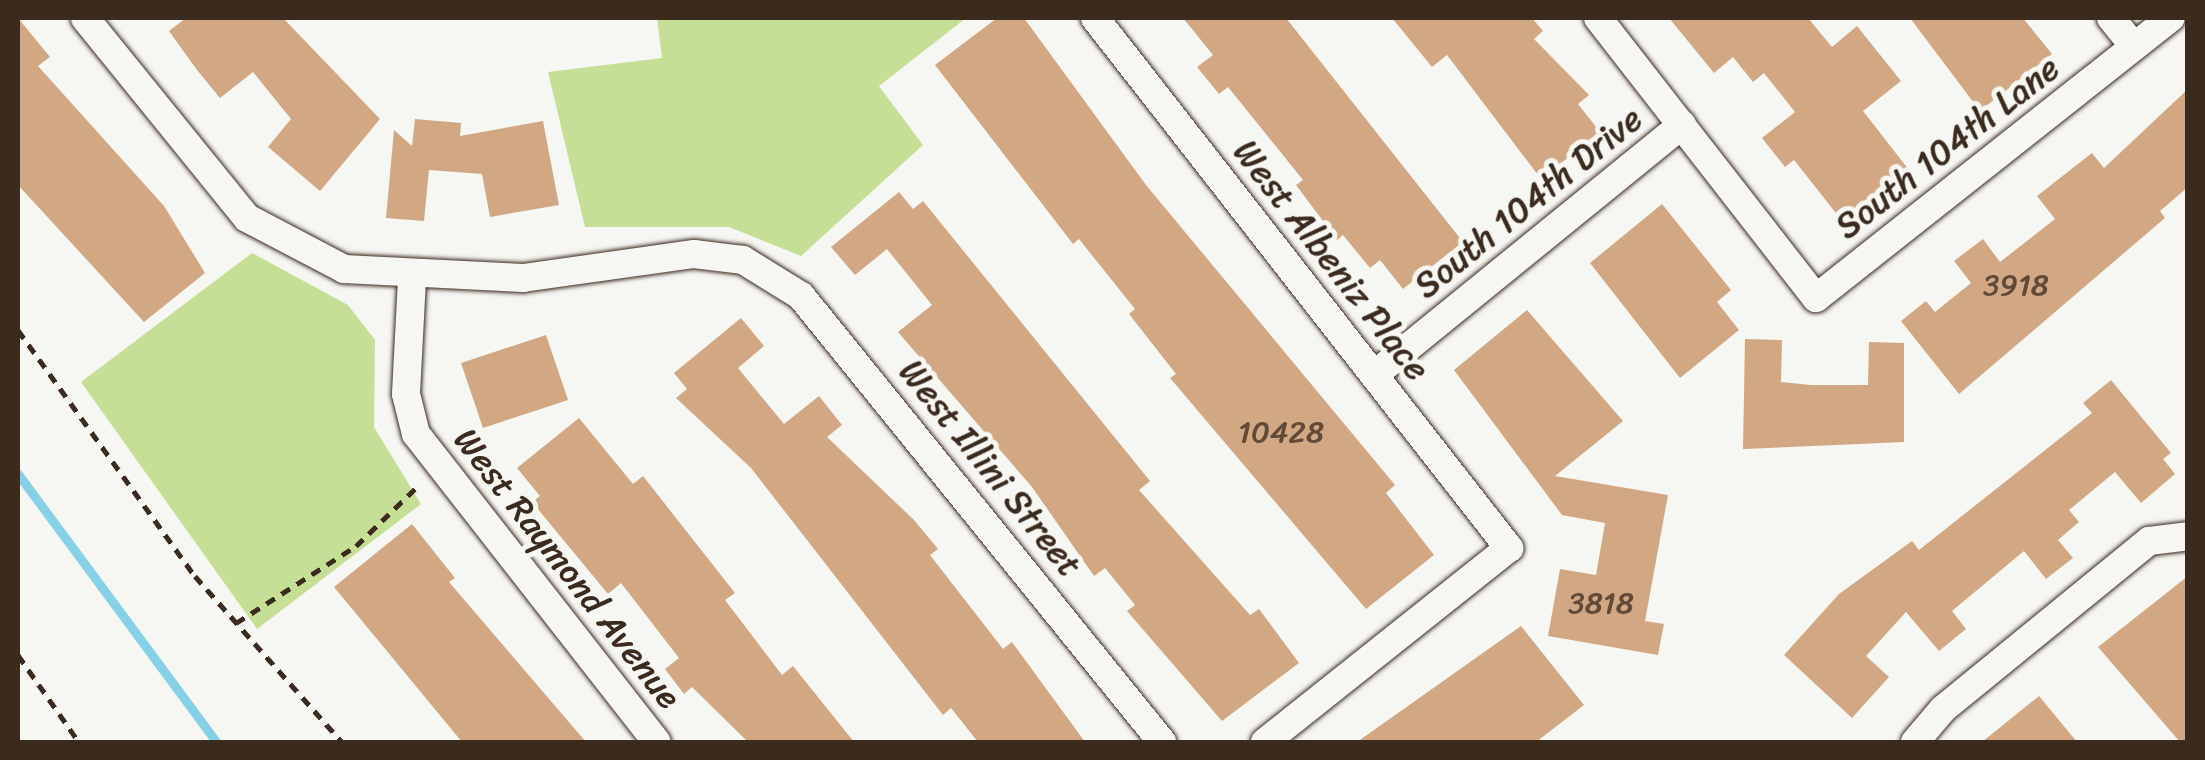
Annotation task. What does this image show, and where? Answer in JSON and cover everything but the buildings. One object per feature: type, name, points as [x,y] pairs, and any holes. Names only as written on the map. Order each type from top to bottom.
[{"type":"street","points":[[86,18],[247,218],[344,269],[412,279]]},
{"type":"street","name":"West Albeniz Place","points":[[1095,18],[1509,548],[1265,742]]},
{"type":"street","points":[[1598,18],[1682,125]]},
{"type":"street","points":[[2111,18],[2134,46]]},
{"type":"street","name":"South 104th Lane","points":[[1682,125],[1816,298],[2171,18]]},
{"type":"street","name":"South 104th Drive","points":[[1374,375],[1682,125]]},
{"type":"street","name":"West Illini Street","points":[[412,279],[522,278],[694,254],[743,260],[828,324],[1162,742]]},
{"type":"street","name":"West Raymond Avenue","points":[[412,279],[406,394],[416,434],[656,742]]},
{"type":"street","points":[[1915,742],[1943,708],[2149,541],[2184,535]]},
{"type":"path","points":[[18,330],[236,622],[342,742]]},
{"type":"path","points":[[236,622],[356,546],[398,499],[442,470]]},
{"type":"path","points":[[18,654],[80,742]]},
{"type":"green space","points":[[657,18],[966,18],[879,86],[923,145],[801,256],[729,227],[585,227],[548,72],[662,58]]},
{"type":"green space","points":[[252,253],[348,305],[375,340],[374,427],[421,504],[257,629],[81,382]]},
{"type":"waterway","points":[[18,474],[216,742]]}]
